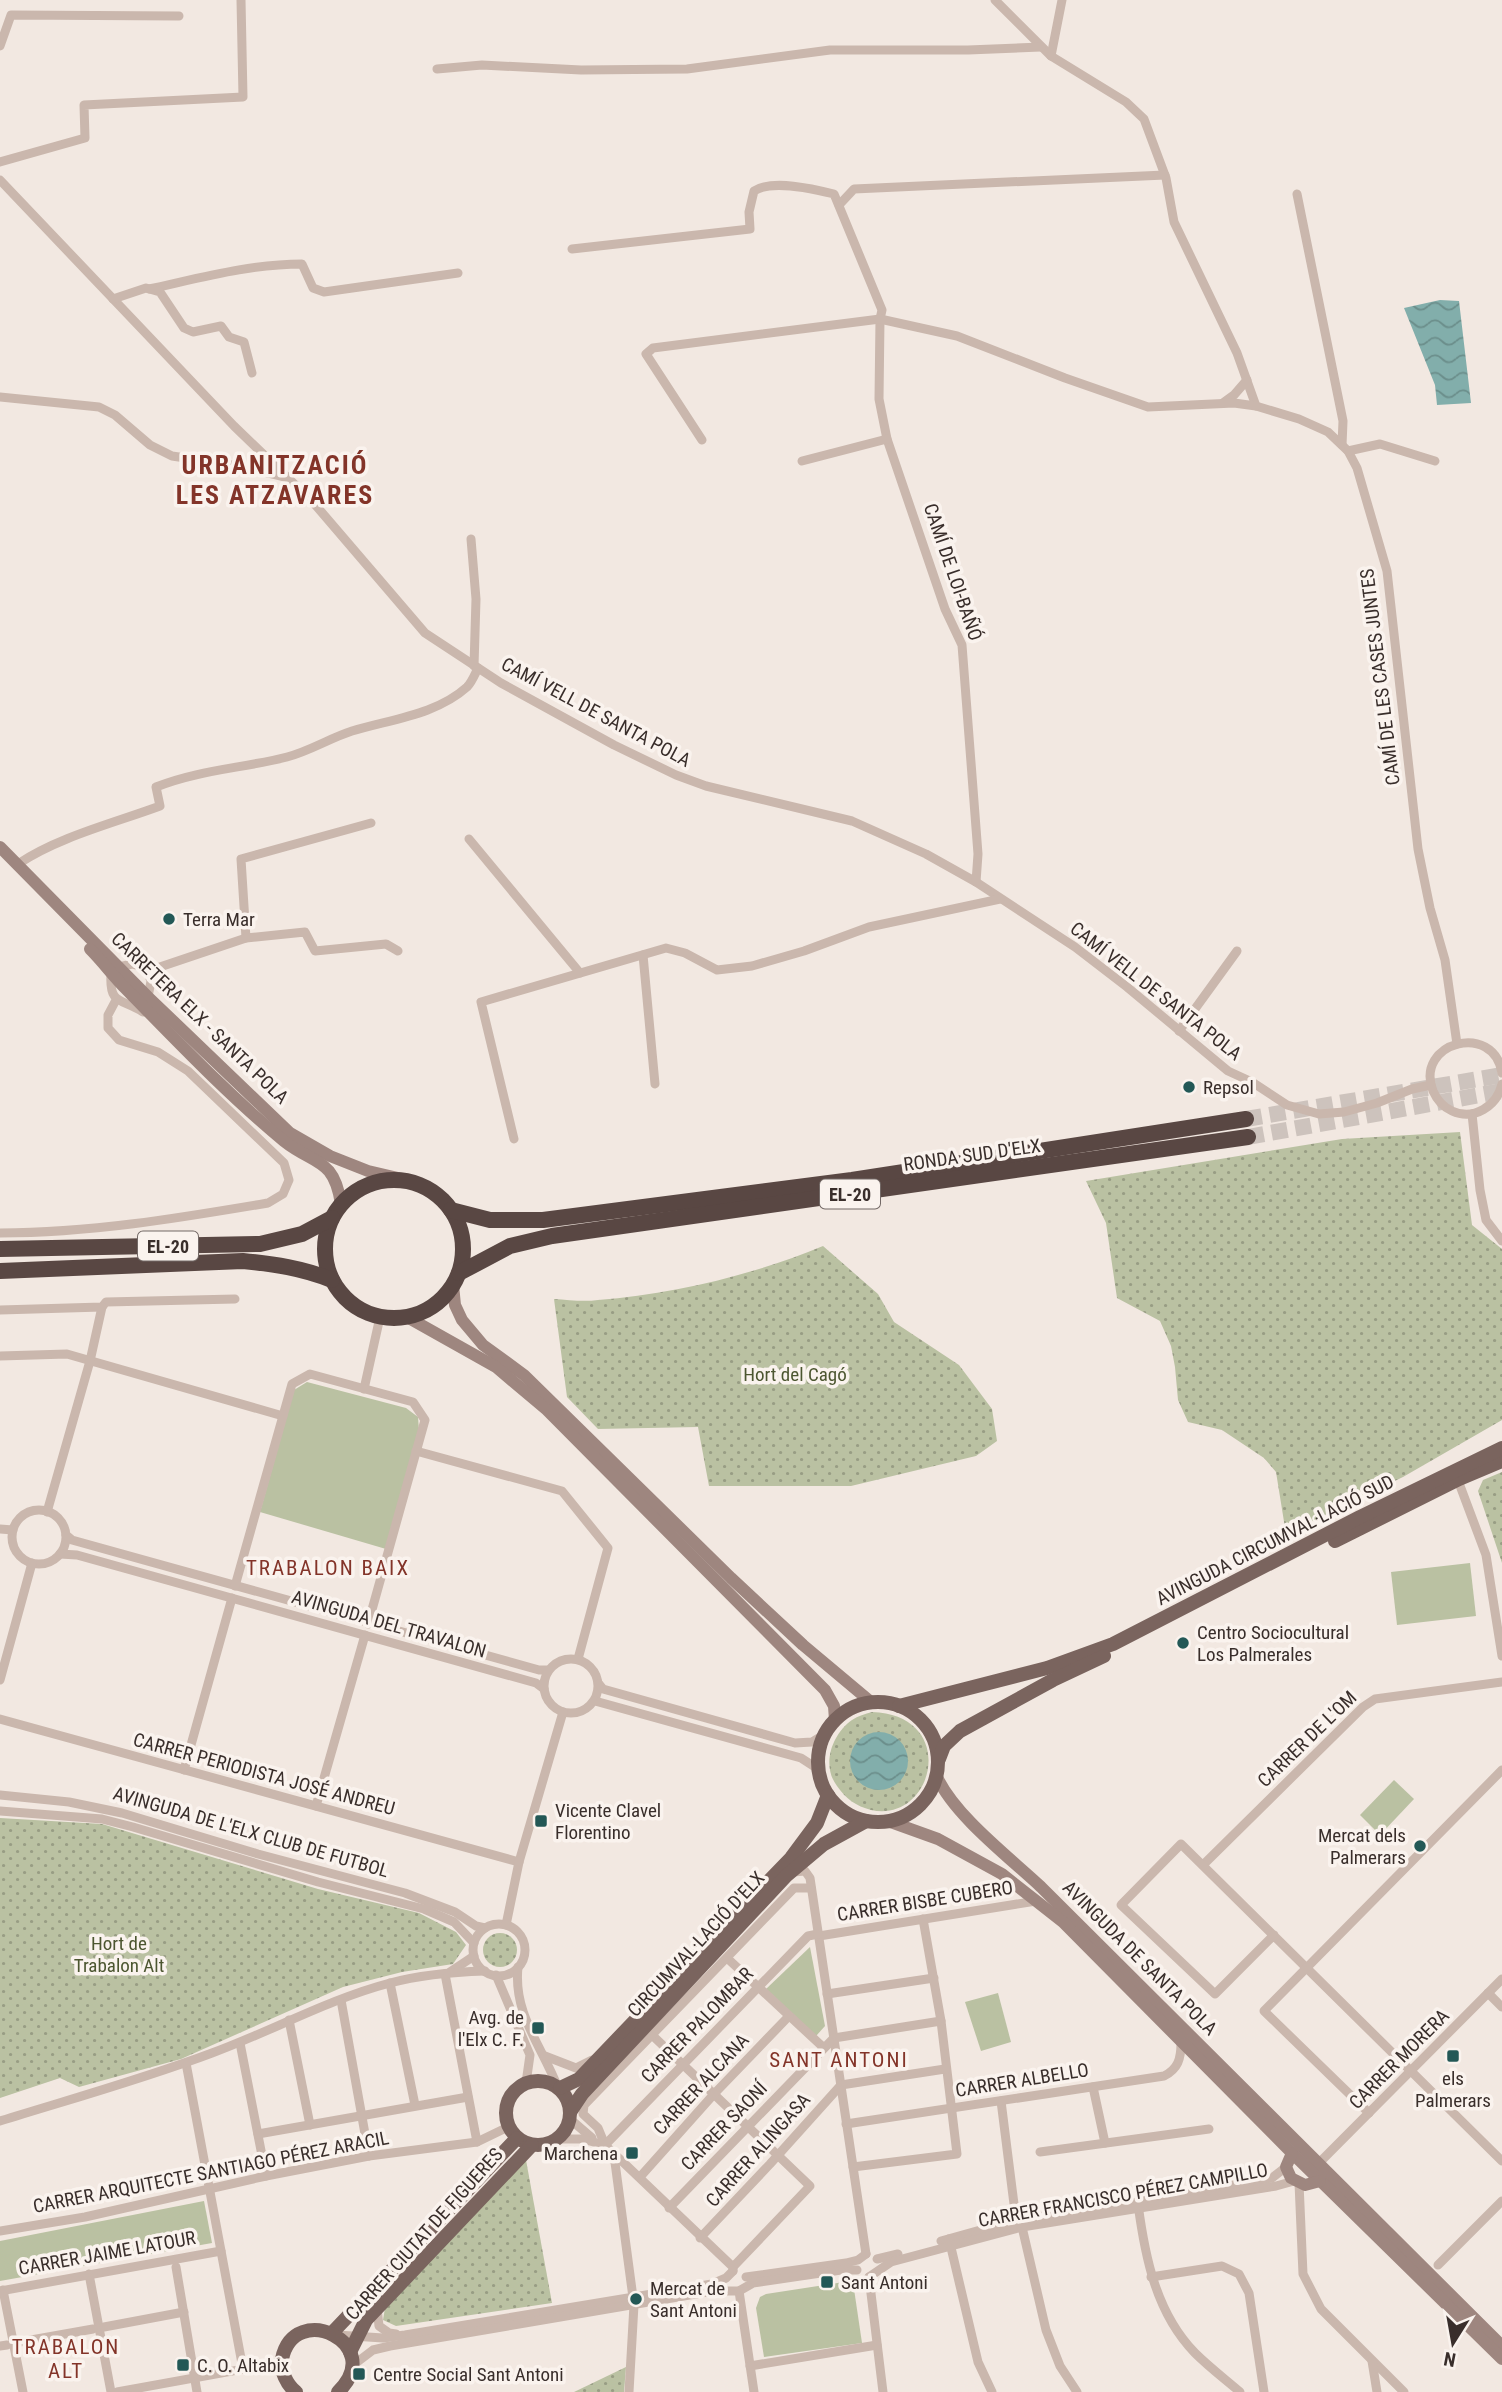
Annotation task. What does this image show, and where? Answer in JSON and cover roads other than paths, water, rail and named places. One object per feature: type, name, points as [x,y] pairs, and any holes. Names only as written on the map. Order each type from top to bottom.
[{"type":"highway","name":"RONDA SUD D'ELX","points":[[451,1210],[489,1220],[543,1220],[852,1180],[1246,1119]]},
{"type":"highway","name":"RONDA SUD D'ELX","points":[[456,1279],[510,1246],[552,1236],[1248,1137]]},
{"type":"highway","name":"EL-20","points":[[0,1249],[260,1244],[302,1234],[336,1211],[353,1193],[382,1179],[398,1178],[430,1191],[451,1210]]},
{"type":"highway","points":[[451,1210],[461,1230],[463,1251],[456,1279]]},
{"type":"highway","name":"EL-20","points":[[336,1211],[325,1238],[325,1260],[332,1280],[344,1297],[360,1310],[380,1317],[407,1317],[425,1311],[441,1300],[456,1279]]},
{"type":"highway","name":"EL-20","points":[[0,1271],[243,1261],[283,1265],[332,1280]]},
{"type":"main road","name":"CARRETERA ELX - SANTA POLA","points":[[0,847],[168,1031],[260,1121],[334,1175],[338,1186],[336,1211]]},
{"type":"main road","name":"CARRETERA ELX - SANTA POLA","points":[[0,857],[99,958],[148,996],[290,1133],[330,1156],[368,1171],[398,1178]]},
{"type":"main road","points":[[456,1279],[455,1305],[458,1313],[483,1345],[524,1375],[731,1578],[803,1645],[871,1702]]},
{"type":"main road","points":[[407,1317],[496,1367],[547,1410],[825,1690],[834,1706],[835,1720]]},
{"type":"main road","name":"AVINGUDA CIRCUMVAL·LACIÓ SUD","points":[[1115,1647],[1456,1475],[1502,1448]]},
{"type":"main road","name":"AVINGUDA CIRCUMVAL·LACIÓ SUD","points":[[1456,1475],[1502,1461]]},
{"type":"main road","points":[[900,1706],[1047,1668],[1115,1647]]},
{"type":"main road","points":[[939,1759],[935,1742],[927,1727],[915,1714],[900,1706],[871,1702],[851,1708],[835,1720],[825,1734],[819,1751],[818,1769],[828,1795],[838,1807],[851,1815],[866,1821],[888,1821],[905,1816],[919,1807],[930,1793],[937,1777],[944,1746],[960,1731],[1115,1647]]},
{"type":"main road","name":"AVINGUDA DE SANTA POLA","points":[[937,1777],[944,1792],[975,1825],[1051,1896],[1502,2346]]},
{"type":"main road","name":"CIRCUMVAL·LACIÓ D'ELX","points":[[559,2088],[579,2079],[791,1858],[817,1823],[828,1795]]},
{"type":"main road","name":"CIRCUMVAL·LACIÓ D'ELX","points":[[570,2115],[582,2094],[786,1876],[824,1844],[866,1821]]},
{"type":"main road","name":"AVINGUDA DE SANTA POLA","points":[[888,1821],[938,1839],[1002,1874],[1063,1922],[1181,2043],[1502,2358]]},
{"type":"main road","points":[[544,2081],[564,2093],[570,2115],[567,2128],[557,2139],[547,2144],[532,2145],[513,2132],[505,2115],[508,2099],[514,2091],[526,2083],[544,2081]]},
{"type":"main road","name":"CARRER CIUTAT DE FIGUERES","points":[[334,2334],[513,2132]]},
{"type":"main road","name":"CARRER CIUTAT DE FIGUERES","points":[[338,2392],[345,2385],[356,2338],[366,2320],[532,2145]]},
{"type":"main road","points":[[1292,2153],[1286,2167],[1291,2178],[1297,2182],[1311,2185],[1320,2181],[1323,2175],[1319,2163]]},
{"type":"main road","name":"AVINGUDA DE SANTA POLA","points":[[1292,2153],[1301,2153],[1319,2163]]},
{"type":"main road","points":[[287,2389],[282,2362],[286,2347],[300,2333],[314,2330],[334,2334],[342,2340],[351,2359]]},
{"type":"street","points":[[0,162],[85,138],[84,105],[243,97],[241,0]]},
{"type":"street","points":[[995,0],[1051,56],[1126,102],[1144,119],[1165,175],[1174,222],[1237,353],[1256,406]]},
{"type":"street","points":[[1051,56],[1062,0]]},
{"type":"street","points":[[0,46],[12,15],[179,16]]},
{"type":"street","points":[[437,69],[482,65],[687,69],[830,50],[1041,47]]},
{"type":"street","points":[[572,249],[750,229],[749,212],[754,191],[762,186],[814,189],[834,194],[839,205],[854,189],[1165,175]]},
{"type":"street","points":[[0,180],[234,426],[287,478]]},
{"type":"street","points":[[1297,194],[1343,421],[1345,447]]},
{"type":"street","name":"CAMÍ DE LOI-BAÑÓ","points":[[839,205],[882,310],[879,399],[887,439],[945,609],[961,645],[965,668],[978,854],[976,882]]},
{"type":"street","points":[[113,299],[130,292],[247,267],[278,264],[302,264],[313,288],[324,292],[458,273]]},
{"type":"street","points":[[149,289],[160,292],[184,328],[193,332],[221,327],[229,337],[244,342],[252,373]]},
{"type":"street","points":[[702,440],[646,354],[653,348],[880,319],[957,336],[1148,407],[1222,404],[1256,406],[1309,423],[1328,432],[1345,447],[1380,444],[1434,461]]},
{"type":"street","points":[[1222,404],[1247,380]]},
{"type":"street","name":"CAMÍ VELL DE SANTA POLA","points":[[0,397],[100,407],[115,415],[150,445],[172,456],[239,466],[287,478],[312,500],[425,634],[476,667],[558,716],[676,775],[706,786],[852,821],[926,854],[976,882],[1075,947],[1228,1071],[1252,1082],[1287,1105],[1319,1114],[1344,1112],[1431,1085]]},
{"type":"street","points":[[802,461],[887,439]]},
{"type":"street","name":"CAMÍ DE LES CASES JUNTES","points":[[1345,447],[1357,468],[1387,571],[1418,849],[1430,908],[1445,960],[1457,1044]]},
{"type":"street","points":[[18,864],[58,844],[160,806],[156,787],[200,774],[289,757],[352,732],[407,717],[444,702],[469,685],[476,667],[476,599],[471,539]]},
{"type":"street","points":[[246,938],[241,859],[371,823]]},
{"type":"street","points":[[469,839],[580,973]]},
{"type":"street","points":[[514,1139],[481,1002],[666,948],[685,953],[717,970],[752,966],[804,951],[869,927],[1000,899]]},
{"type":"street","points":[[148,971],[246,938],[305,932],[315,951],[386,944],[398,951]]},
{"type":"street","points":[[1179,1031],[1237,951]]},
{"type":"street","points":[[643,955],[654,1084]]},
{"type":"street","points":[[148,996],[151,981],[148,971],[138,964],[115,970],[111,989],[116,1000],[134,1006],[168,1031]]},
{"type":"street","points":[[0,1233],[135,1225],[268,1203],[284,1194],[289,1180],[284,1163],[256,1135],[188,1071],[158,1052],[119,1040],[108,1028],[108,1015],[116,1000]]},
{"type":"street","points":[[1502,1073],[1499,1055],[1479,1044],[1457,1044],[1439,1055],[1431,1074],[1431,1085],[1435,1096],[1451,1110],[1472,1114],[1493,1102],[1502,1084]]},
{"type":"street","points":[[1472,1114],[1486,1220],[1502,1241]]},
{"type":"street","points":[[47,1512],[102,1307],[106,1302],[235,1299]]},
{"type":"street","points":[[0,1310],[102,1307]]},
{"type":"street","points":[[364,1389],[380,1317]]},
{"type":"street","points":[[0,1356],[67,1354],[283,1416]]},
{"type":"street","points":[[235,1586],[292,1384],[310,1374],[413,1402],[425,1420],[368,1624]]},
{"type":"street","points":[[416,1451],[562,1491],[608,1548],[578,1659]]},
{"type":"street","points":[[1456,1475],[1486,1555],[1502,1656]]},
{"type":"street","points":[[47,1512],[61,1521],[66,1535],[64,1547],[60,1554],[46,1563],[32,1563],[18,1553],[13,1542],[13,1530],[26,1514],[47,1512]]},
{"type":"street","points":[[0,1529],[13,1530]]},
{"type":"street","name":"AVINGUDA DEL TRAVALON","points":[[66,1535],[72,1540],[368,1624],[538,1670],[548,1670]]},
{"type":"street","name":"AVINGUDA DEL TRAVALON","points":[[60,1554],[77,1555],[365,1635],[536,1683],[544,1689]]},
{"type":"street","points":[[0,1681],[32,1563]]},
{"type":"street","points":[[184,1770],[232,1598]]},
{"type":"street","points":[[316,1806],[365,1635]]},
{"type":"street","points":[[599,1684],[594,1701],[578,1713],[564,1712],[549,1702],[544,1689],[548,1670],[562,1660],[578,1659],[595,1671],[603,1689],[795,1743],[811,1742],[825,1734]]},
{"type":"street","name":"CARRER DE L'OM","points":[[1203,1865],[1363,1707],[1375,1699],[1502,1682]]},
{"type":"street","points":[[594,1701],[801,1758],[818,1769]]},
{"type":"street","points":[[506,1924],[519,1862],[564,1712]]},
{"type":"street","name":"CARRER PERIODISTA JOSÉ ANDREU","points":[[0,1718],[519,1862]]},
{"type":"street","points":[[1369,2113],[1264,2011],[1502,1770]]},
{"type":"street","name":"AVINGUDA DE L'ELX CLUB DE FUTBOL","points":[[0,1795],[69,1802],[122,1812],[258,1854],[405,1893],[485,1928]]},
{"type":"street","name":"AVINGUDA DE L'ELX CLUB DE FUTBOL","points":[[0,1811],[102,1819],[133,1827],[318,1882],[424,1909],[454,1922],[474,1943]]},
{"type":"street","points":[[1274,1935],[1214,1994],[1121,1905],[1181,1844],[1307,1967],[1502,2161]]},
{"type":"street","points":[[786,1876],[796,1871],[805,1871],[810,1878],[853,2167],[862,2257],[857,2270]]},
{"type":"street","points":[[600,2143],[598,2128],[583,2113],[584,2105],[794,1888],[811,1888]]},
{"type":"street","name":"CARRER BISBE CUBERO","points":[[819,1935],[1036,1901]]},
{"type":"street","points":[[853,2167],[957,2154],[941,2021],[923,1919]]},
{"type":"street","points":[[506,1924],[516,1929],[522,1938],[524,1958],[518,1967],[508,1974],[496,1975],[478,1965],[474,1956],[474,1943],[485,1928],[506,1924]]},
{"type":"street","name":"CARRER PALOMBAR","points":[[600,2143],[683,2065],[808,1936],[819,1935]]},
{"type":"street","points":[[445,1974],[462,1966],[474,1956]]},
{"type":"street","points":[[727,1958],[824,2048]]},
{"type":"street","points":[[518,1967],[516,1984],[519,2005],[559,2088]]},
{"type":"street","points":[[0,2121],[186,2063],[240,2043],[289,2020],[390,1983],[485,1971]]},
{"type":"street","points":[[445,1974],[477,2142]]},
{"type":"street","points":[[496,1975],[530,2055],[526,2083]]},
{"type":"street","points":[[827,1994],[934,1978]]},
{"type":"street","name":"CARRER MORERA","points":[[1319,2163],[1502,1979]]},
{"type":"street","points":[[390,1983],[415,2105]]},
{"type":"street","points":[[1488,1993],[1502,2007]]},
{"type":"street","points":[[341,2000],[369,2156]]},
{"type":"street","name":"CARRER ALCANA","points":[[639,2177],[713,2094],[789,2016]]},
{"type":"street","points":[[289,2020],[310,2125]]},
{"type":"street","points":[[834,2038],[941,2021]]},
{"type":"street","points":[[351,2359],[390,2346],[712,2284],[731,2272],[810,2186],[652,2035]]},
{"type":"street","name":"CARRER SAONÍ","points":[[669,2208],[834,2038]]},
{"type":"street","points":[[240,2043],[266,2176]]},
{"type":"street","name":"CARRER ALBELLO","points":[[846,2124],[1164,2076],[1179,2063],[1181,2043]]},
{"type":"street","points":[[545,2056],[576,2067],[603,2054]]},
{"type":"street","points":[[186,2063],[243,2369]]},
{"type":"street","points":[[841,2085],[945,2069]]},
{"type":"street","name":"CARRER ALINGASA","points":[[700,2238],[841,2085]]},
{"type":"street","points":[[1093,2087],[1105,2143]]},
{"type":"street","points":[[258,2134],[468,2097]]},
{"type":"street","points":[[1001,2101],[1019,2223],[1046,2330],[1060,2366],[1077,2392]]},
{"type":"street","points":[[570,2115],[639,2177],[731,2272],[740,2272],[754,2392]]},
{"type":"street","points":[[1040,2152],[1209,2129]]},
{"type":"street","name":"CARRER ARQUITECTE SANTIAGO PÉREZ ARACIL","points":[[0,2231],[85,2217],[369,2156],[477,2142],[513,2132]]},
{"type":"street","points":[[557,2139],[600,2143]]},
{"type":"street","points":[[614,2155],[633,2301],[629,2392]]},
{"type":"street","name":"CARRER FRANCISCO PÉREZ CAMPILLO","points":[[1138,2205],[1272,2178],[1286,2167]]},
{"type":"street","points":[[1297,2182],[1303,2274],[1321,2309],[1404,2392]]},
{"type":"street","name":"CARRER FRANCISCO PÉREZ CAMPILLO","points":[[877,2259],[1019,2223],[1297,2182]]},
{"type":"street","points":[[1438,2264],[1502,2201]]},
{"type":"street","points":[[1138,2205],[1154,2286],[1173,2327],[1195,2353],[1240,2392]]},
{"type":"street","points":[[950,2242],[978,2362],[992,2392]]},
{"type":"street","name":"CARRER FRANCISCO PÉREZ CAMPILLO","points":[[878,2270],[891,2262],[950,2242]]},
{"type":"street","name":"CARRER JAIME LATOUR","points":[[2,2290],[221,2251]]},
{"type":"street","points":[[731,2272],[726,2283],[740,2286],[754,2277],[873,2255],[877,2259],[878,2270],[869,2277]]},
{"type":"street","points":[[1152,2277],[1222,2266],[1239,2274],[1249,2293],[1261,2391]]},
{"type":"street","points":[[176,2267],[197,2392]]},
{"type":"street","points":[[334,2334],[356,2338],[401,2335],[836,2270],[857,2270],[869,2277]]},
{"type":"street","points":[[89,2274],[111,2392]]},
{"type":"street","points":[[869,2277],[883,2392]]},
{"type":"street","points":[[2,2290],[23,2392]]},
{"type":"street","points":[[377,2308],[379,2326],[389,2333],[401,2335]]},
{"type":"street","points":[[104,2327],[184,2312]]},
{"type":"street","points":[[20,2342],[93,2329]]},
{"type":"street","points":[[750,2366],[877,2345]]},
{"type":"street","points":[[1371,2359],[1377,2392]]},
{"type":"street","points":[[117,2392],[282,2362]]},
{"type":"water","points":[[1440,300],[1459,301],[1471,403],[1437,405],[1435,385],[1404,308]]},
{"type":"water","points":[[879,1732],[895,1737],[903,1745],[908,1761],[903,1777],[895,1785],[879,1790],[863,1785],[855,1777],[850,1761],[855,1745],[863,1737]]},
{"type":"tunnel","points":[[1246,1119],[1502,1075]]},
{"type":"tunnel","points":[[1248,1137],[1502,1091]]},
{"type":"place","name":"Terra Mar","points":[[169,919]]},
{"type":"place","name":"Repsol","points":[[1189,1087]]},
{"type":"place","name":"Centro Sociocultural Los Palmerales","points":[[1183,1643]]},
{"type":"place","name":"Vicente Clavel Florentino","points":[[541,1821]]},
{"type":"place","name":"Mercat dels Palmerars","points":[[1420,1846]]},
{"type":"place","name":"Avg. de l'Elx C. F.","points":[[538,2028]]},
{"type":"place","name":"els Palmerars","points":[[1453,2056]]},
{"type":"place","name":"Marchena","points":[[632,2153]]},
{"type":"place","name":"Sant Antoni","points":[[827,2282]]},
{"type":"place","name":"Mercat de Sant Antoni","points":[[636,2299]]},
{"type":"place","name":"C. O. Altabix","points":[[183,2365]]},
{"type":"place","name":"Centre Social Sant Antoni","points":[[359,2374]]},
{"type":"district","name":"URBANITZACIÓ LES ATZAVARES","points":[[275,480]]},
{"type":"district","name":"TRABALON BAIX","points":[[328,1568]]},
{"type":"district","name":"SANT ANTONI","points":[[839,2060]]},
{"type":"district","name":"TRABALON ALT","points":[[66,2359]]},
{"type":"park label","name":"Hort del Cagó","points":[[795,1374]]},
{"type":"park label","name":"Hort de Trabalon Alt","points":[[119,1954]]}]
